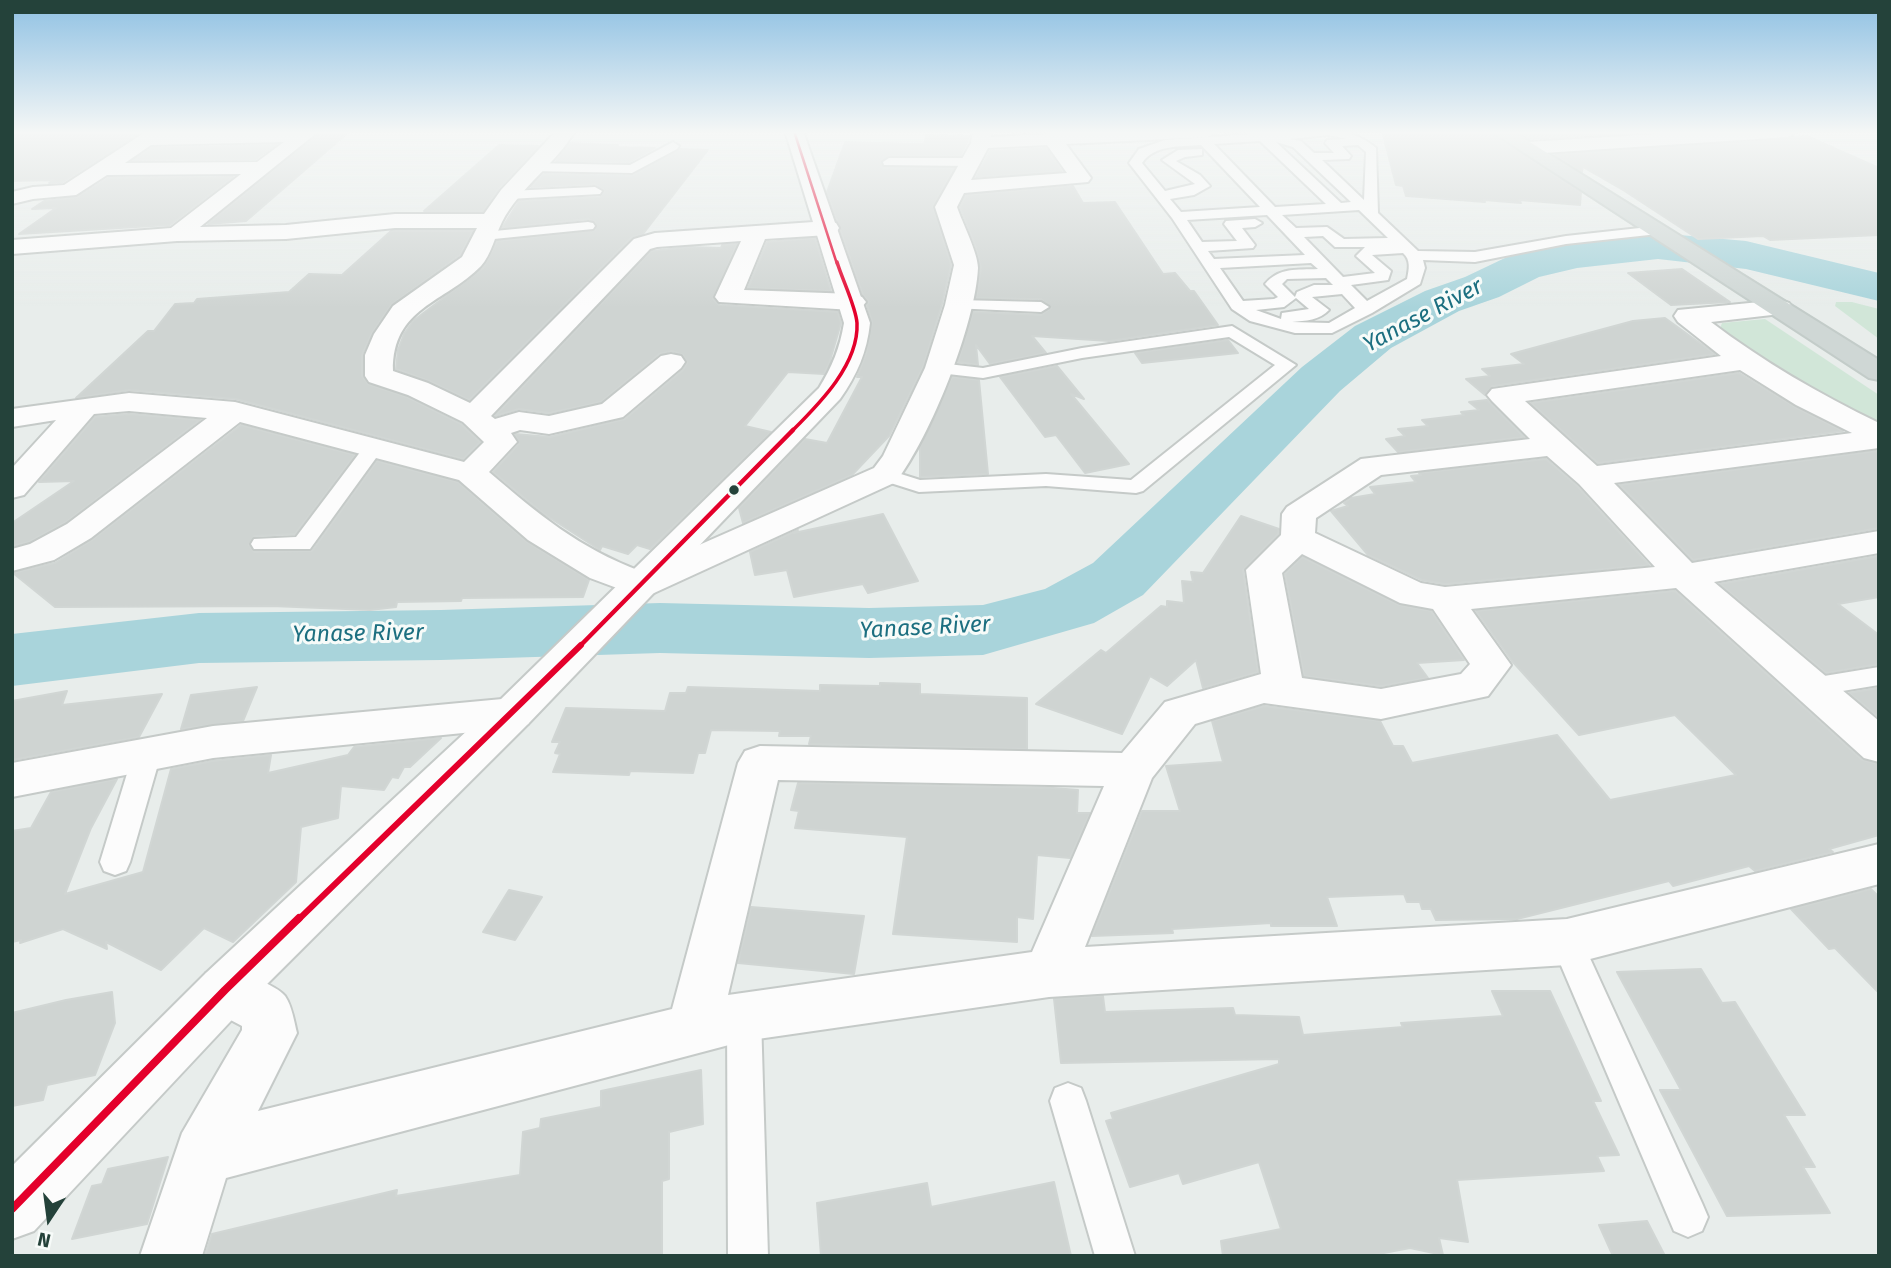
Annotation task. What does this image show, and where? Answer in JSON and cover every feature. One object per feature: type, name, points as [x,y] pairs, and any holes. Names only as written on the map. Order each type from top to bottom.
[{"type":"main road","points":[[1595,190],[1874,368]]},
{"type":"street","points":[[12,198],[33,192],[70,190]]},
{"type":"street","points":[[177,234],[233,190]]},
{"type":"street","points":[[470,472],[502,442],[481,423],[418,389],[379,376],[379,355],[387,334],[402,311],[472,261],[487,229],[513,190]]},
{"type":"street","points":[[12,1209],[225,990],[519,707],[831,393],[854,344],[857,323],[853,302],[815,190]]},
{"type":"street","points":[[639,588],[885,475],[898,458],[939,368],[958,305],[966,265],[946,207],[955,190]]},
{"type":"street","points":[[12,247],[177,234],[286,232],[395,221],[487,229]]},
{"type":"street","points":[[481,423],[642,244],[655,240],[828,228]]},
{"type":"street","points":[[756,234],[727,297],[853,302]]},
{"type":"street","points":[[1780,308],[1688,316],[1745,361],[1805,400],[1879,437]]},
{"type":"street","points":[[1745,361],[1502,395],[1590,477],[1684,576],[1879,746]]},
{"type":"street","points":[[481,423],[519,421],[549,425],[612,411],[671,362]]},
{"type":"street","points":[[12,418],[129,402],[235,411],[470,472],[540,533],[639,588]]},
{"type":"street","points":[[12,488],[85,406]]},
{"type":"street","points":[[12,559],[41,552],[79,531],[235,411]]},
{"type":"street","points":[[1590,477],[1879,437]]},
{"type":"street","points":[[1284,689],[1264,570],[1298,538],[1299,514],[1372,467],[1554,446]]},
{"type":"street","points":[[1298,538],[1413,594],[1445,599],[1684,576],[1879,541]]},
{"type":"street","points":[[1049,973],[1133,770],[1180,713],[1264,688],[1381,704],[1474,686],[1491,665],[1445,599]]},
{"type":"street","points":[[12,780],[213,742],[519,707]]},
{"type":"street","points":[[693,1030],[760,763],[1133,770]]},
{"type":"street","points":[[203,1154],[744,1016],[1049,973],[1567,943],[1879,864]]},
{"type":"street","points":[[171,1256],[203,1154],[270,1033],[265,1011],[225,990]]},
{"type":"lane","points":[[1156,190],[1238,306],[1256,317],[1315,330],[1343,324],[1414,281],[1417,268],[1407,248],[1346,190]]},
{"type":"lane","points":[[1161,196],[1193,190]]},
{"type":"lane","points":[[1253,190],[1366,310]]},
{"type":"lane","points":[[1319,190],[1337,208]]},
{"type":"lane","points":[[1367,210],[1369,190]]},
{"type":"lane","points":[[509,195],[595,191]]},
{"type":"lane","points":[[1299,191],[1317,209]]},
{"type":"lane","points":[[1198,247],[1248,245],[1231,224],[1281,222],[1317,209],[1367,210]]},
{"type":"lane","points":[[1177,216],[1281,222],[1327,231],[1340,244],[1407,248],[1475,257],[1566,240],[1664,233]]},
{"type":"lane","points":[[487,229],[588,226]]},
{"type":"lane","points":[[1238,306],[1278,304],[1288,298],[1283,290],[1273,284],[1283,275],[1338,281],[1382,277],[1384,271],[1364,256],[1368,251],[1407,248]]},
{"type":"lane","points":[[1209,264],[1317,259]]},
{"type":"lane","points":[[1256,317],[1307,316],[1319,313],[1321,310],[1304,299],[1303,295],[1338,281]]},
{"type":"lane","points":[[958,305],[1041,307]]},
{"type":"lane","points":[[885,475],[919,486],[1046,480],[1136,487],[1287,365],[1233,331],[1082,353],[983,373],[939,368]]},
{"type":"lane","points":[[262,544],[302,544],[374,447]]},
{"type":"lane","points":[[1812,687],[1879,676]]},
{"type":"lane","points":[[115,862],[147,754]]},
{"type":"lane","points":[[1567,943],[1688,1217]]},
{"type":"lane","points":[[744,1016],[748,1256]]},
{"type":"lane","points":[[1068,1101],[1115,1256]]},
{"type":"green space","points":[[1836,302],[1852,302],[1879,309],[1879,339],[1835,306]]},
{"type":"green space","points":[[1765,319],[1879,395],[1879,424],[1806,390],[1719,331],[1722,323]]},
{"type":"building","points":[[88,190],[216,190],[170,225],[19,234],[56,208],[32,209],[44,201],[77,197]]},
{"type":"building","points":[[249,190],[282,190],[246,221],[208,224]]},
{"type":"building","points":[[448,190],[497,190],[483,211],[424,211]]},
{"type":"building","points":[[677,190],[643,234],[632,237],[469,400],[396,369],[398,350],[413,321],[483,268],[497,241],[595,230],[595,222],[588,219],[502,228],[519,201],[600,197],[604,192]]},
{"type":"building","points":[[942,190],[933,206],[951,265],[942,304],[923,367],[889,436],[852,475],[743,523],[739,508],[805,439],[827,443],[862,377],[857,377],[866,354],[872,322],[867,305],[869,302],[863,295],[827,192]]},
{"type":"building","points":[[1023,190],[1075,190],[1083,203],[1115,202],[1163,274],[1175,273],[1190,291],[1194,291],[1218,325],[1109,341],[1032,336],[1046,353],[990,364],[976,345],[978,365],[958,362],[973,312],[1041,315],[1051,308],[1041,299],[976,298],[981,268],[960,207],[966,195]]},
{"type":"building","points":[[1404,190],[1577,190],[1581,193],[1580,205],[1406,196]]},
{"type":"building","points":[[1623,190],[1879,190],[1879,235],[1770,240],[1763,236],[1698,239]]},
{"type":"building","points":[[391,231],[473,231],[460,255],[391,305],[372,333],[362,355],[362,376],[368,384],[407,397],[461,424],[480,442],[463,459],[236,399],[129,390],[76,398],[148,331],[154,331],[175,304],[194,303],[197,299],[289,292],[309,274],[342,275]]},
{"type":"building","points":[[815,238],[831,291],[748,288],[767,242]]},
{"type":"building","points":[[737,244],[713,299],[719,305],[838,312],[841,323],[829,364],[824,374],[788,372],[745,426],[771,432],[650,549],[637,545],[628,554],[602,546],[600,550],[544,514],[493,472],[519,444],[515,434],[550,437],[625,419],[683,370],[687,363],[683,355],[672,351],[659,354],[601,402],[549,413],[519,409],[495,416],[651,251],[690,247],[721,248],[722,245]]},
{"type":"building","points":[[1682,269],[1730,302],[1671,305],[1628,273]]},
{"type":"building","points":[[1665,318],[1715,354],[1492,386],[1485,395],[1466,379],[1490,376],[1482,369],[1524,364],[1511,354],[1633,321]]},
{"type":"building","points":[[1228,340],[1238,353],[1142,363],[1135,353]]},
{"type":"building","points":[[1057,366],[1084,399],[1071,394],[1129,464],[1085,473],[1056,435],[1045,437],[1000,377]]},
{"type":"building","points":[[1739,373],[1795,407],[1843,431],[1598,463],[1531,403]]},
{"type":"building","points":[[952,377],[979,380],[988,474],[920,477],[920,447]]},
{"type":"building","points":[[1487,400],[1524,437],[1398,452],[1386,439],[1405,436],[1398,429],[1428,426],[1422,420],[1464,415],[1461,412],[1479,410],[1469,402]]},
{"type":"building","points":[[129,414],[200,420],[66,522],[29,542],[12,546],[12,523],[74,481],[39,482],[95,417]]},
{"type":"building","points":[[241,425],[355,455],[295,534],[254,536],[249,545],[254,552],[312,551],[377,461],[458,482],[527,542],[589,580],[583,597],[462,598],[461,601],[397,602],[396,607],[370,610],[272,606],[55,607],[13,573],[55,563],[92,540]]},
{"type":"building","points":[[1876,451],[1879,453],[1879,528],[1693,560],[1620,485]]},
{"type":"building","points":[[1546,459],[1577,486],[1649,565],[1445,584],[1422,580],[1368,555],[1331,511],[1348,506],[1344,503],[1351,498],[1375,494],[1370,487],[1416,482],[1411,476],[1421,475],[1419,473]]},
{"type":"building","points":[[883,514],[918,581],[868,593],[863,584],[794,597],[787,570],[755,575],[750,552],[798,530],[794,533]]},
{"type":"building","points":[[1241,516],[1279,529],[1278,534],[1243,570],[1258,672],[1203,688],[1196,660],[1167,686],[1150,676],[1122,734],[1036,704],[1101,650],[1106,653],[1161,606],[1167,607],[1167,601],[1184,603],[1182,581],[1193,582],[1191,572],[1203,573]]},
{"type":"building","points":[[1879,556],[1879,597],[1838,604],[1879,635],[1879,664],[1826,673],[1720,584]]},
{"type":"building","points":[[1302,557],[1399,605],[1431,611],[1464,660],[1417,663],[1428,678],[1381,686],[1304,676],[1285,574]]},
{"type":"building","points":[[1675,591],[1862,760],[1879,764],[1879,835],[1829,849],[1833,852],[1755,871],[1749,866],[1673,886],[1669,881],[1517,919],[1436,920],[1431,909],[1422,909],[1420,902],[1407,902],[1404,894],[1327,897],[1337,926],[1271,926],[1271,923],[1172,929],[1173,933],[1092,936],[1142,811],[1180,811],[1166,766],[1223,762],[1212,721],[1264,706],[1380,721],[1393,746],[1403,746],[1412,763],[1557,735],[1610,800],[1736,775],[1675,715],[1579,735],[1512,661],[1476,611]]},
{"type":"building","points":[[880,683],[920,684],[920,694],[1027,698],[1027,749],[809,744],[811,736],[779,736],[780,731],[711,730],[705,753],[698,753],[693,773],[630,771],[629,775],[553,772],[560,754],[555,753],[560,742],[552,742],[566,708],[665,711],[670,693],[686,693],[688,687],[820,691],[820,685],[880,686]]},
{"type":"building","points":[[257,687],[243,721],[181,729],[191,695]]},
{"type":"building","points":[[1879,688],[1879,717],[1849,693]]},
{"type":"building","points":[[67,691],[62,705],[162,694],[139,737],[12,760],[12,701]]},
{"type":"building","points":[[441,738],[410,767],[404,767],[398,778],[392,777],[384,790],[341,786],[338,818],[301,827],[296,882],[233,942],[204,928],[161,970],[106,942],[107,949],[63,929],[20,943],[21,940],[12,942],[12,831],[31,828],[51,792],[117,779],[91,828],[65,894],[143,872],[171,769],[271,755],[268,773],[348,755],[354,747]]},
{"type":"building","points":[[798,783],[1078,790],[1077,813],[1090,813],[1070,858],[1037,855],[1033,919],[1017,917],[1017,942],[893,934],[907,837],[795,828],[799,811],[791,810]]},
{"type":"building","points":[[1871,889],[1879,897],[1879,993],[1835,948],[1829,949],[1791,909]]},
{"type":"building","points":[[509,890],[542,897],[515,940],[483,932]]},
{"type":"building","points":[[751,907],[864,916],[854,974],[738,963]]},
{"type":"building","points":[[1701,969],[1722,1003],[1735,1002],[1805,1115],[1784,1115],[1815,1167],[1803,1167],[1830,1213],[1727,1216],[1660,1090],[1681,1090],[1617,972]]},
{"type":"building","points":[[1492,991],[1550,991],[1601,1101],[1593,1101],[1619,1155],[1597,1156],[1604,1171],[1457,1180],[1468,1242],[1439,1238],[1443,1255],[1410,1248],[1368,1256],[1223,1256],[1221,1241],[1281,1229],[1259,1162],[1183,1184],[1179,1173],[1130,1187],[1106,1121],[1113,1119],[1111,1113],[1279,1064],[1279,1059],[1061,1063],[1054,999],[1103,996],[1105,1012],[1233,1008],[1235,1015],[1299,1017],[1303,1035],[1403,1027],[1401,1023],[1503,1016]]},
{"type":"building","points":[[112,992],[115,1023],[95,1075],[47,1085],[43,1100],[12,1106],[12,1013]]},
{"type":"building","points":[[701,1070],[703,1124],[669,1132],[669,1179],[662,1181],[662,1256],[205,1256],[212,1234],[397,1190],[396,1196],[520,1175],[523,1132],[540,1128],[541,1119],[601,1107],[601,1091]]},
{"type":"building","points":[[168,1157],[147,1224],[72,1239],[92,1186],[102,1184],[108,1169]]},
{"type":"building","points":[[1054,1182],[1071,1256],[821,1256],[817,1203],[927,1183],[931,1207]]},
{"type":"building","points":[[1647,1221],[1665,1256],[1613,1256],[1599,1225]]},
{"type":"waterway","name":"Yanase River","points":[[12,660],[199,638],[441,635],[660,628],[869,633],[983,630],[1069,606],[1118,579],[1321,379],[1373,337],[1442,301],[1482,287],[1523,267],[1577,254],[1658,246],[1746,255],[1879,287]]},
{"type":"transit line","points":[[12,1209],[225,990],[513,713],[830,393],[847,360],[857,323],[813,190]]}]
